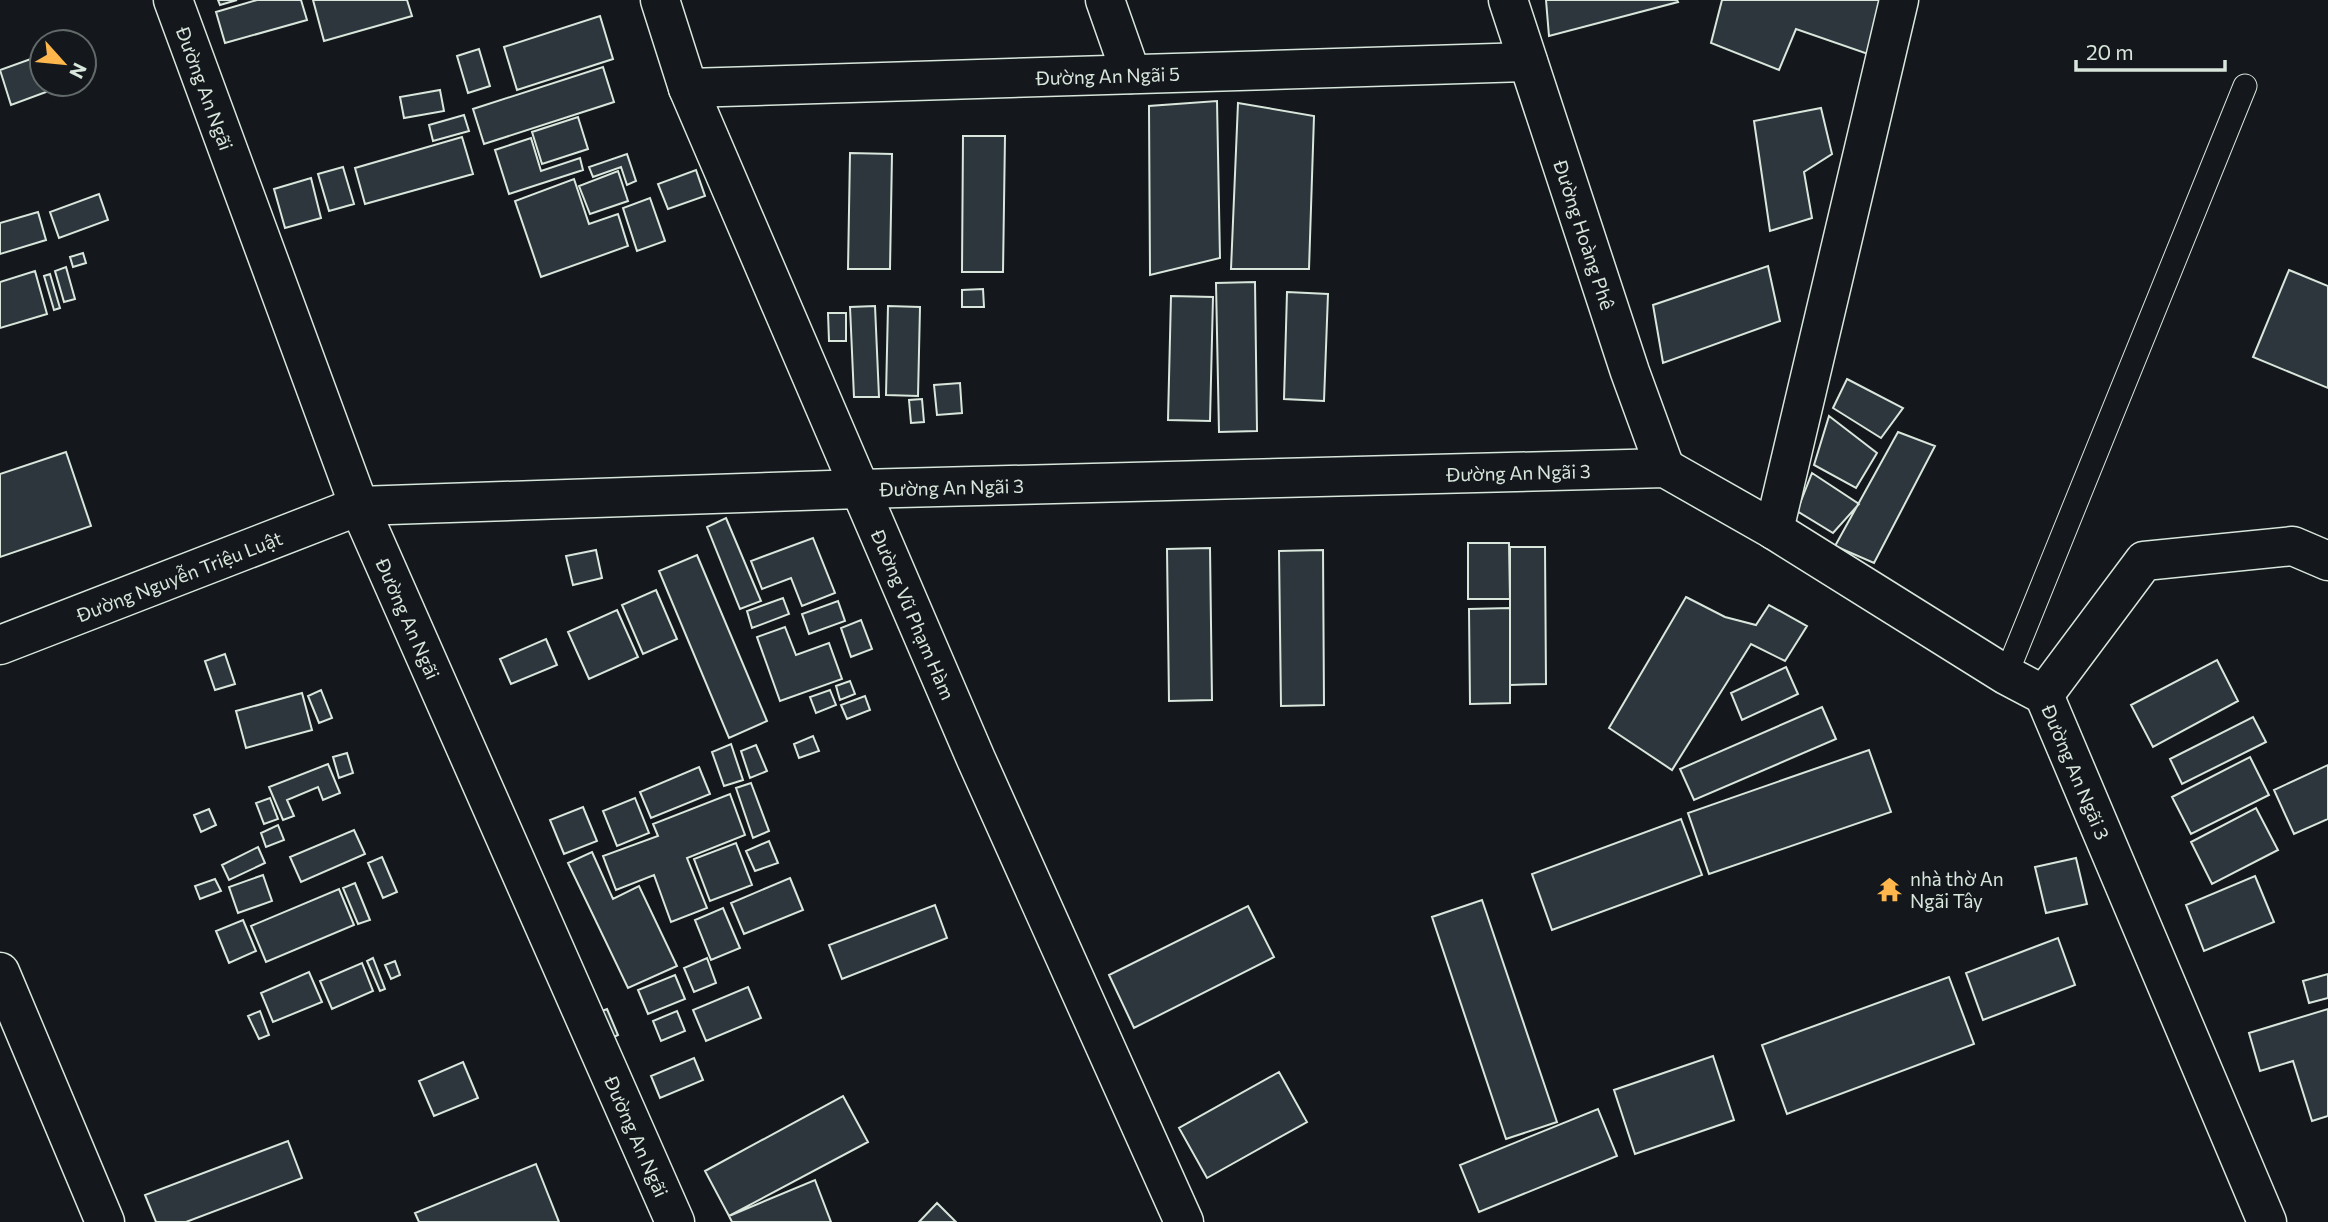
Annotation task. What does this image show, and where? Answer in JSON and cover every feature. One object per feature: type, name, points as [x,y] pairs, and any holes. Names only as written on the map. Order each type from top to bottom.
[{"type":"street","name":"Đường An Ngãi","points":[[173,0],[359,506],[675,1222]]},
{"type":"street","name":"Đường Vũ Phạm Hàm","points":[[660,0],[688,88],[976,759],[1184,1222]]},
{"type":"street","points":[[1105,0],[1131,74]]},
{"type":"street","name":"Đường Hoàng Phê","points":[[1508,0],[1625,359],[1665,468]]},
{"type":"street","points":[[1774,530],[1899,0]]},
{"type":"street","name":"Đường An Ngãi 5","points":[[688,88],[1528,62]]},
{"type":"street","name":"Đường An Ngãi 3","points":[[359,506],[860,489],[1665,468],[1774,530],[2006,675],[2044,695],[2267,1222]]},
{"type":"street","name":"Đường Nguyễn Triệu Luật","points":[[0,645],[359,506]]},
{"type":"street","points":[[2044,695],[2144,561],[2293,546],[2328,561]]},
{"type":"street","points":[[0,972],[106,1222]]},
{"type":"lane","points":[[2006,675],[2245,86]]},
{"type":"building","points":[[218,0],[237,0],[220,5]]},
{"type":"building","points":[[257,0],[301,0],[307,20],[225,43],[216,12]]},
{"type":"building","points":[[313,0],[407,0],[412,16],[324,41]]},
{"type":"building","points":[[1546,0],[1677,0],[1678,2],[1549,36]]},
{"type":"building","points":[[1722,0],[1883,0],[1868,54],[1796,29],[1779,70],[1711,43]]},
{"type":"building","points":[[600,16],[613,59],[517,90],[504,47]]},
{"type":"building","points":[[479,49],[490,86],[468,93],[457,56]]},
{"type":"building","points":[[28,60],[30,98],[11,105],[0,70]]},
{"type":"building","points":[[603,67],[614,102],[484,144],[473,109]]},
{"type":"building","points":[[440,90],[444,111],[404,118],[400,97]]},
{"type":"building","points":[[1217,101],[1220,258],[1150,275],[1149,106]]},
{"type":"building","points":[[1238,103],[1314,116],[1309,269],[1231,269]]},
{"type":"building","points":[[1821,108],[1832,154],[1804,172],[1812,218],[1770,231],[1754,121]]},
{"type":"building","points":[[464,115],[469,131],[433,141],[429,125]]},
{"type":"building","points":[[578,117],[588,149],[542,164],[532,132]]},
{"type":"building","points":[[963,136],[1005,136],[1003,272],[962,272]]},
{"type":"building","points":[[462,137],[473,174],[365,204],[355,168]]},
{"type":"building","points":[[531,138],[541,171],[580,158],[583,170],[509,194],[495,150]]},
{"type":"building","points":[[850,153],[892,154],[890,269],[848,269]]},
{"type":"building","points":[[627,154],[636,181],[627,185],[621,167],[593,177],[589,167]]},
{"type":"building","points":[[343,167],[354,204],[329,211],[318,174]]},
{"type":"building","points":[[696,170],[705,196],[668,209],[658,184]]},
{"type":"building","points":[[618,171],[628,201],[590,214],[579,186]]},
{"type":"building","points":[[311,178],[321,218],[285,228],[274,189]]},
{"type":"building","points":[[574,179],[589,224],[618,214],[628,246],[541,277],[515,201]]},
{"type":"building","points":[[99,194],[108,220],[59,238],[50,212]]},
{"type":"building","points":[[650,198],[665,241],[637,251],[623,208]]},
{"type":"building","points":[[38,212],[46,240],[0,254],[0,223]]},
{"type":"building","points":[[83,253],[86,263],[73,267],[70,257]]},
{"type":"building","points":[[1768,266],[1780,321],[1663,363],[1653,305]]},
{"type":"building","points":[[66,267],[75,299],[64,302],[55,271]]},
{"type":"building","points":[[2289,270],[2328,286],[2328,388],[2253,357]]},
{"type":"building","points":[[35,271],[47,314],[0,328],[0,282]]},
{"type":"building","points":[[50,274],[60,308],[54,310],[44,276]]},
{"type":"building","points":[[1255,282],[1257,431],[1219,432],[1216,283]]},
{"type":"building","points":[[983,289],[984,307],[962,307],[962,290]]},
{"type":"building","points":[[1287,292],[1328,294],[1324,401],[1284,399]]},
{"type":"building","points":[[1171,296],[1213,297],[1210,421],[1168,420]]},
{"type":"building","points":[[875,306],[879,397],[854,397],[850,307]]},
{"type":"building","points":[[888,306],[920,307],[918,396],[886,395]]},
{"type":"building","points":[[828,313],[846,313],[846,341],[829,341]]},
{"type":"building","points":[[1847,379],[1903,408],[1881,438],[1833,408]]},
{"type":"building","points":[[960,383],[962,413],[937,415],[934,385]]},
{"type":"building","points":[[922,399],[924,422],[911,423],[909,400]]},
{"type":"building","points":[[1829,416],[1877,453],[1856,488],[1814,465]]},
{"type":"building","points":[[1898,432],[1935,446],[1874,563],[1835,546]]},
{"type":"building","points":[[66,452],[91,526],[0,557],[0,474]]},
{"type":"building","points":[[1812,473],[1859,504],[1833,533],[1797,511]]},
{"type":"building","points":[[726,518],[761,601],[740,609],[707,527]]},
{"type":"building","points":[[813,538],[835,593],[802,606],[791,578],[762,589],[751,561]]},
{"type":"building","points":[[1468,543],[1509,543],[1510,599],[1468,599]]},
{"type":"building","points":[[1510,547],[1545,547],[1546,684],[1510,685]]},
{"type":"building","points":[[1210,548],[1212,700],[1169,701],[1167,549]]},
{"type":"building","points":[[596,550],[602,578],[573,585],[566,556]]},
{"type":"building","points":[[1323,550],[1324,705],[1281,706],[1279,551]]},
{"type":"building","points":[[697,555],[767,721],[729,738],[659,571]]},
{"type":"building","points":[[656,590],[677,639],[643,654],[622,605]]},
{"type":"building","points":[[1686,597],[1725,617],[1756,625],[1769,605],[1807,626],[1785,661],[1751,644],[1672,770],[1609,728]]},
{"type":"building","points":[[783,598],[789,614],[752,628],[747,611]]},
{"type":"building","points":[[838,601],[845,621],[809,634],[802,614]]},
{"type":"building","points":[[1510,608],[1510,703],[1470,704],[1469,609]]},
{"type":"building","points":[[617,610],[638,657],[589,679],[568,632]]},
{"type":"building","points":[[861,620],[872,649],[851,657],[841,628]]},
{"type":"building","points":[[785,627],[796,655],[829,643],[842,679],[780,701],[757,637]]},
{"type":"building","points":[[546,639],[557,665],[511,684],[500,659]]},
{"type":"building","points":[[225,654],[235,684],[215,690],[205,661]]},
{"type":"building","points":[[2217,660],[2238,701],[2153,747],[2131,705]]},
{"type":"building","points":[[1786,667],[1798,694],[1742,720],[1731,693]]},
{"type":"building","points":[[850,681],[855,694],[840,700],[836,686]]},
{"type":"building","points":[[321,690],[332,718],[319,723],[308,696]]},
{"type":"building","points":[[830,690],[836,705],[816,713],[810,697]]},
{"type":"building","points":[[302,693],[312,730],[246,748],[236,711]]},
{"type":"building","points":[[865,696],[870,710],[847,719],[841,705]]},
{"type":"building","points":[[1822,707],[1836,739],[1694,800],[1680,769]]},
{"type":"building","points":[[2253,717],[2266,742],[2182,784],[2170,759]]},
{"type":"building","points":[[813,736],[819,751],[799,758],[794,744]]},
{"type":"building","points":[[731,744],[743,780],[724,786],[712,752]]},
{"type":"building","points":[[756,745],[767,771],[750,778],[741,751]]},
{"type":"building","points":[[1869,750],[1891,812],[1709,874],[1688,813]]},
{"type":"building","points":[[347,753],[353,773],[339,778],[333,757]]},
{"type":"building","points":[[2250,757],[2269,795],[2191,834],[2172,797]]},
{"type":"building","points":[[328,764],[340,793],[323,800],[318,787],[287,800],[294,816],[283,820],[269,787]]},
{"type":"building","points":[[2328,765],[2328,819],[2294,834],[2274,790]]},
{"type":"building","points":[[699,767],[710,794],[651,818],[640,792]]},
{"type":"building","points":[[751,783],[769,831],[753,838],[736,788]]},
{"type":"building","points":[[730,794],[745,835],[687,858],[707,908],[671,922],[654,875],[616,890],[603,856],[658,836],[653,824]]},
{"type":"building","points":[[270,798],[278,819],[264,824],[256,803]]},
{"type":"building","points":[[635,798],[649,833],[617,846],[603,811]]},
{"type":"building","points":[[583,807],[597,841],[564,854],[550,820]]},
{"type":"building","points":[[2256,808],[2278,850],[2212,884],[2191,842]]},
{"type":"building","points":[[209,809],[216,825],[201,832],[194,815]]},
{"type":"building","points":[[1681,819],[1702,875],[1552,930],[1532,874]]},
{"type":"building","points":[[278,825],[284,840],[266,847],[261,833]]},
{"type":"building","points":[[354,830],[365,854],[301,882],[290,857]]},
{"type":"building","points":[[769,841],[778,863],[755,871],[746,851]]},
{"type":"building","points":[[736,843],[752,885],[710,901],[694,859]]},
{"type":"building","points":[[258,847],[265,863],[229,880],[222,865]]},
{"type":"building","points":[[592,852],[613,899],[639,886],[677,966],[628,988],[568,863]]},
{"type":"building","points":[[382,857],[397,892],[383,898],[368,863]]},
{"type":"building","points":[[2076,858],[2087,904],[2046,913],[2035,867]]},
{"type":"building","points":[[263,875],[272,901],[238,913],[229,887]]},
{"type":"building","points":[[2255,876],[2274,922],[2204,951],[2186,905]]},
{"type":"building","points":[[790,878],[803,910],[744,934],[731,903]]},
{"type":"building","points":[[215,879],[221,891],[200,899],[195,886]]},
{"type":"building","points":[[355,883],[370,920],[358,924],[343,888]]},
{"type":"building","points":[[339,889],[354,925],[266,962],[251,926]]},
{"type":"building","points":[[1482,900],[1557,1122],[1506,1139],[1432,917]]},
{"type":"building","points":[[935,905],[947,938],[842,979],[829,945]]},
{"type":"building","points":[[1248,906],[1274,957],[1134,1028],[1109,975]]},
{"type":"building","points":[[723,908],[740,948],[711,960],[695,920]]},
{"type":"building","points":[[243,920],[256,951],[229,963],[216,931]]},
{"type":"building","points":[[2058,938],[2075,985],[1983,1020],[1966,973]]},
{"type":"building","points":[[373,958],[385,989],[380,991],[367,961]]},
{"type":"building","points":[[707,958],[716,983],[694,992],[684,968]]},
{"type":"building","points":[[395,961],[400,975],[391,979],[385,965]]},
{"type":"building","points":[[362,963],[373,991],[332,1009],[320,981]]},
{"type":"building","points":[[309,972],[322,1002],[273,1022],[261,993]]},
{"type":"building","points":[[2328,974],[2328,998],[2309,1003],[2303,981]]},
{"type":"building","points":[[675,975],[685,999],[648,1014],[638,990]]},
{"type":"building","points":[[1949,977],[1974,1044],[1787,1114],[1762,1045]]},
{"type":"building","points":[[748,987],[761,1018],[706,1041],[693,1010]]},
{"type":"building","points":[[607,1009],[618,1035],[598,1045],[586,1017]]},
{"type":"building","points":[[2328,1009],[2328,1116],[2312,1121],[2293,1061],[2260,1071],[2249,1033]]},
{"type":"building","points":[[260,1011],[269,1035],[259,1039],[248,1016]]},
{"type":"building","points":[[677,1011],[685,1031],[661,1041],[653,1021]]},
{"type":"building","points":[[1713,1056],[1734,1120],[1635,1154],[1614,1090]]},
{"type":"building","points":[[694,1058],[703,1080],[660,1098],[651,1076]]},
{"type":"building","points":[[463,1062],[478,1098],[434,1116],[419,1081]]},
{"type":"building","points":[[1279,1072],[1307,1122],[1207,1178],[1179,1128]]},
{"type":"building","points":[[843,1096],[868,1142],[729,1216],[705,1171]]},
{"type":"building","points":[[1598,1109],[1617,1156],[1479,1212],[1460,1165]]},
{"type":"building","points":[[288,1141],[302,1178],[186,1222],[156,1222],[145,1195]]},
{"type":"building","points":[[536,1164],[559,1222],[419,1222],[415,1213]]},
{"type":"building","points":[[815,1180],[831,1222],[732,1222],[729,1216]]},
{"type":"building","points":[[937,1203],[956,1222],[919,1222]]},
{"type":"place","name":"nhà thờ An Ngãi Tây","points":[[1890,889]]}]
